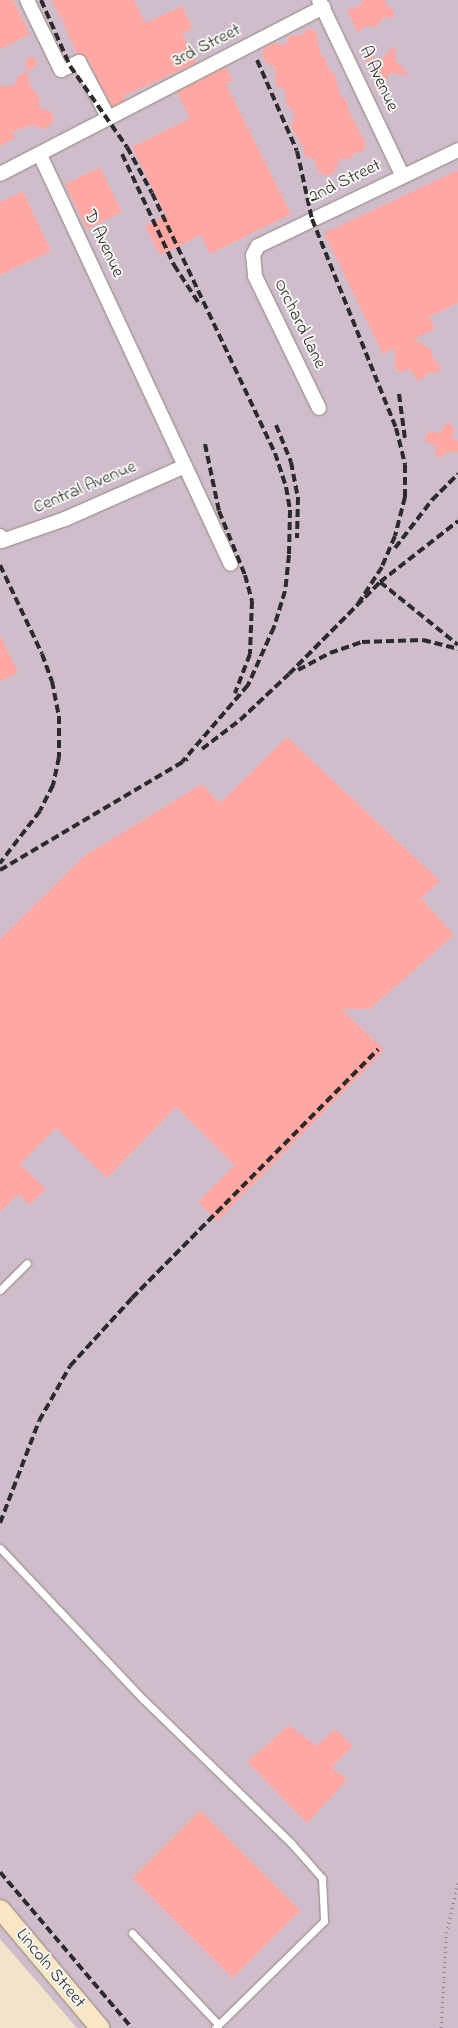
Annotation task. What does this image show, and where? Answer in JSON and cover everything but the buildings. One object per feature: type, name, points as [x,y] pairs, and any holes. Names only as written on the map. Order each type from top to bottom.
[{"type":"main road","name":"Lincoln Street","points":[[0,1909],[100,2028]]},
{"type":"street","points":[[0,174],[40,155],[108,118],[79,62],[61,70],[27,0]]},
{"type":"street","name":"3rd Street","points":[[108,118],[321,4]]},
{"type":"street","name":"A Avenue","points":[[321,4],[402,175]]},
{"type":"street","name":"2nd Street","points":[[253,255],[258,246],[402,175],[458,150]]},
{"type":"street","name":"D Avenue","points":[[40,155],[231,564]]},
{"type":"street","name":"Orchard Lane","points":[[253,255],[254,276],[319,408]]},
{"type":"street","name":"Central Avenue","points":[[0,536],[2,541],[66,519],[185,466]]},
{"type":"lane","points":[[0,1290],[27,1262]]},
{"type":"lane","points":[[0,1548],[143,1699],[291,1843],[322,1878],[324,1921],[216,2026],[132,1933]]},
{"type":"path","points":[[441,2028],[446,1933],[458,1881]]},
{"type":"shaded area","points":[[0,0],[458,0],[458,2028],[77,2028],[0,1939]]},
{"type":"railway","points":[[41,0],[70,66],[127,147],[152,193],[275,453],[286,487],[290,510],[289,555],[285,591],[274,627],[248,685],[182,762]]},
{"type":"railway","points":[[257,60],[297,151],[312,219],[396,428],[405,465],[405,497],[395,536],[382,567],[358,604]]},
{"type":"railway","points":[[122,154],[174,265],[200,305]]},
{"type":"railway","points":[[399,394],[405,439]]},
{"type":"railway","points":[[276,425],[291,462],[298,497],[297,538]]},
{"type":"railway","points":[[205,444],[219,511],[245,575],[252,601],[250,654],[235,693]]},
{"type":"railway","points":[[395,548],[432,500],[458,474]]},
{"type":"railway","points":[[380,582],[458,521]]},
{"type":"railway","points":[[0,565],[42,654],[52,681],[59,716],[59,757],[53,785],[40,811],[0,863]]},
{"type":"railway","points":[[202,749],[240,720],[289,674],[380,582],[458,645]]},
{"type":"railway","points":[[298,670],[330,653],[362,642],[423,640],[458,649]]},
{"type":"railway","points":[[0,870],[188,759]]},
{"type":"railway","points":[[0,1523],[39,1421],[70,1366],[132,1298],[378,1049]]},
{"type":"railway","points":[[0,1872],[132,2028]]}]
